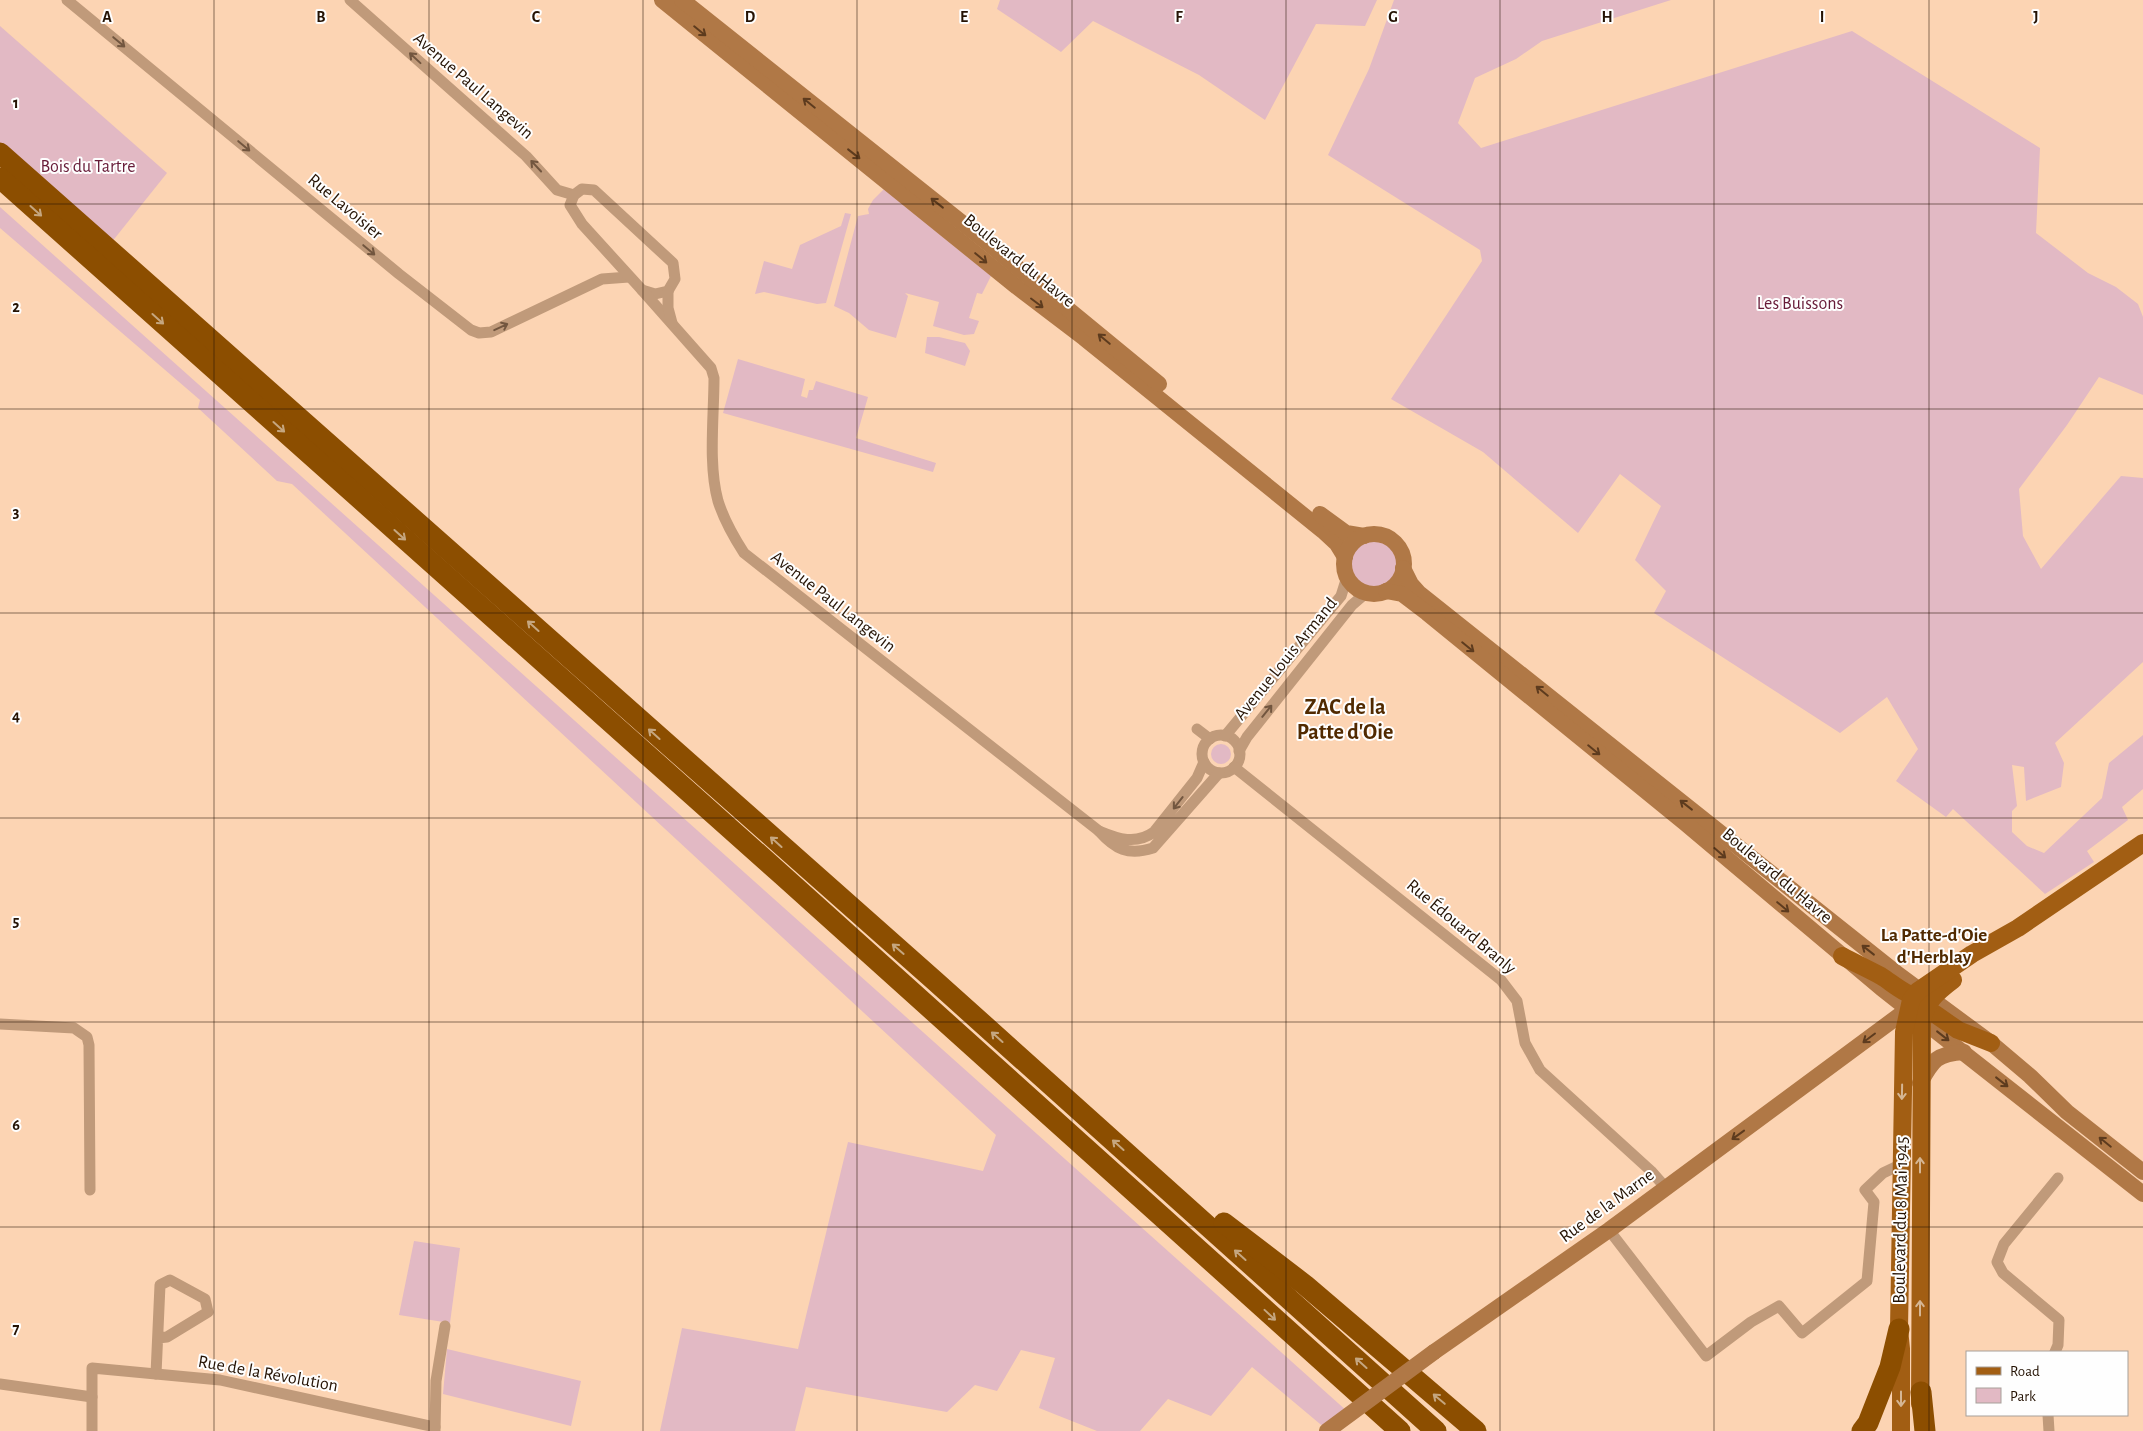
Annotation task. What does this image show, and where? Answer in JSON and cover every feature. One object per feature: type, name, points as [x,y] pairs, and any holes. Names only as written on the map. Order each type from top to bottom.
[{"type":"highway","points":[[0,153],[1155,1178],[1436,1431]]},
{"type":"highway","points":[[0,178],[782,875],[1305,1348],[1400,1431]]},
{"type":"highway","points":[[1155,1178],[1166,1178],[1305,1285],[1476,1431]]},
{"type":"highway","points":[[1862,1431],[1868,1423],[1890,1367],[1900,1335]]},
{"type":"highway","points":[[1305,1348],[1339,1390],[1380,1431]]},
{"type":"highway","points":[[1921,1392],[1925,1431]]},
{"type":"main road","name":"Boulevard du Havre","points":[[662,0],[1023,292],[1084,338],[1324,531],[1337,544],[1345,558],[1344,568],[1347,578]]},
{"type":"main road","name":"Boulevard du Havre","points":[[682,0],[990,245],[1336,527],[1349,534],[1364,536],[1380,535],[1392,540],[1402,554],[1403,568],[1411,584],[1419,593],[1920,1004],[1964,1052],[2143,1194]]},
{"type":"main road","points":[[1345,558],[1351,544],[1364,536]]},
{"type":"main road","points":[[1386,591],[1397,582],[1403,568]]},
{"type":"main road","points":[[1347,578],[1357,588],[1366,593]]},
{"type":"main road","name":"Boulevard du Havre","points":[[1366,593],[1386,591],[1402,594],[1427,613],[1685,823],[1842,956]]},
{"type":"main road","points":[[2092,876],[2143,834]]},
{"type":"main road","points":[[1920,1004],[1972,954],[2018,928],[2143,843]]},
{"type":"main road","points":[[1842,956],[1958,1030],[1991,1043],[2030,1076],[2063,1108],[2143,1172]]},
{"type":"main road","name":"Boulevard du 8 Mai 1945","points":[[1919,1431],[1921,1392],[1920,1004]]},
{"type":"main road","name":"Boulevard du 8 Mai 1945","points":[[1901,1431],[1900,1335],[1904,1032],[1920,1004]]},
{"type":"main road","name":"Rue de la Marne","points":[[1327,1431],[1434,1352],[1609,1230],[1920,1004]]},
{"type":"main road","points":[[1920,1083],[1936,1059],[1946,1054],[1964,1052]]},
{"type":"main road","points":[[1900,1335],[1920,1342]]},
{"type":"street","name":"Rue Lavoisier","points":[[68,0],[399,274],[471,330],[479,333],[491,332],[602,279],[629,277]]},
{"type":"street","name":"Avenue Paul Langevin","points":[[350,0],[526,156],[557,190],[574,194]]},
{"type":"street","name":"Avenue Paul Langevin","points":[[672,325],[668,308],[668,291],[675,279],[673,263],[594,190],[582,189],[574,194],[570,205],[582,224],[642,290],[672,325],[711,368],[714,378],[715,487],[721,511],[730,532],[744,553],[1099,831]]},
{"type":"street","points":[[642,290],[655,294],[668,291]]},
{"type":"street","name":"Avenue Louis Armand","points":[[1225,736],[1341,596],[1347,578]]},
{"type":"street","name":"Avenue Louis Armand","points":[[1239,751],[1247,737],[1346,612],[1366,593]]},
{"type":"street","points":[[1197,729],[1210,739]]},
{"type":"street","points":[[1225,736],[1234,741],[1239,751],[1239,757],[1234,767],[1219,773],[1153,848],[1143,851],[1120,849],[1112,846],[1099,831],[1117,839],[1146,838],[1154,832],[1197,778],[1204,762],[1203,747],[1210,739],[1225,736]]},
{"type":"street","points":[[1204,762],[1210,770],[1219,773]]},
{"type":"street","name":"Rue Édouard Branly","points":[[1234,767],[1501,980],[1517,1001],[1525,1043],[1540,1070],[1651,1171],[1666,1188]]},
{"type":"street","points":[[0,1024],[74,1028],[87,1037],[90,1045],[90,1190]]},
{"type":"street","points":[[1609,1230],[1706,1356],[1751,1322],[1779,1306],[1802,1333],[1867,1281],[1874,1202],[1865,1190],[1883,1173],[1902,1164]]},
{"type":"street","points":[[2055,1351],[2058,1345],[2059,1320],[2003,1273],[1997,1262],[2004,1244],[2058,1178]]},
{"type":"street","points":[[156,1374],[160,1285],[170,1280],[205,1299],[208,1312],[167,1337],[158,1338]]},
{"type":"street","points":[[435,1429],[436,1381],[445,1326]]},
{"type":"street","name":"Rue de la Révolution","points":[[92,1397],[92,1368],[220,1380],[435,1429]]},
{"type":"street","points":[[0,1384],[92,1397],[92,1431]]},
{"type":"street","points":[[2048,1416],[2049,1431]]},
{"type":"green space","points":[[1000,0],[1377,0],[1365,26],[1316,24],[1265,120],[1199,75],[1093,21],[1061,52],[997,9]]},
{"type":"green space","name":"Les Buissons","points":[[1394,0],[1671,0],[1542,41],[1516,59],[1475,78],[1458,123],[1481,148],[1852,31],[2040,148],[2036,233],[2088,273],[2116,287],[2138,304],[2143,317],[2143,395],[2099,377],[2067,425],[2019,489],[2023,536],[2041,569],[2121,476],[2143,478],[2143,662],[2055,743],[2064,763],[2061,787],[2026,801],[2024,767],[2012,765],[2017,806],[2012,811],[2012,832],[2027,846],[2044,853],[2102,798],[2109,763],[2143,735],[2143,789],[2122,807],[2128,820],[2087,851],[2094,862],[2045,894],[1953,809],[1946,817],[1896,781],[1918,749],[1887,697],[1840,733],[1654,613],[1666,591],[1635,560],[1661,506],[1620,474],[1578,533],[1483,452],[1391,399],[1482,261],[1480,250],[1328,155],[1369,69]]},
{"type":"green space","name":"Bois du Tartre","points":[[0,26],[167,173],[107,248],[0,153]]},
{"type":"green space","points":[[884,189],[991,276],[982,294],[977,293],[969,318],[979,321],[974,334],[964,335],[933,326],[939,302],[905,293],[908,296],[896,338],[869,330],[849,313],[834,306],[858,216],[869,214],[868,209],[873,200]]},
{"type":"green space","points":[[0,207],[1348,1412],[1326,1429],[1252,1367],[1211,1416],[1168,1399],[1140,1431],[1097,1431],[1039,1408],[1055,1358],[1021,1350],[997,1391],[975,1385],[947,1412],[806,1387],[795,1431],[660,1431],[682,1328],[798,1349],[848,1142],[983,1171],[996,1135],[292,484],[277,481],[198,408],[200,400],[0,228]]},
{"type":"green space","points":[[845,213],[851,214],[826,303],[817,304],[764,292],[755,294],[764,261],[792,269],[800,245],[841,226]]},
{"type":"green space","points":[[927,337],[939,337],[965,343],[970,351],[965,366],[925,353]]},
{"type":"green space","points":[[738,359],[805,379],[801,396],[807,398],[809,390],[813,390],[816,381],[868,397],[856,438],[936,463],[933,472],[723,413]]},
{"type":"green space","points":[[1379,541],[1383,542],[1393,551],[1396,555],[1396,573],[1387,583],[1379,587],[1369,587],[1361,583],[1352,573],[1351,559],[1355,551],[1365,542]]},
{"type":"green space","points":[[1221,744],[1228,747],[1231,754],[1228,761],[1221,764],[1214,761],[1211,754],[1214,747]]},
{"type":"green space","points":[[414,1241],[460,1248],[450,1323],[399,1315]]},
{"type":"green space","points":[[447,1349],[581,1381],[571,1426],[443,1394]]},
{"type":"district","name":"ZAC de la Patte d'Oie","points":[[1345,720]]},
{"type":"district","name":"La Patte-d'Oie d'Herblay","points":[[1934,946]]}]
